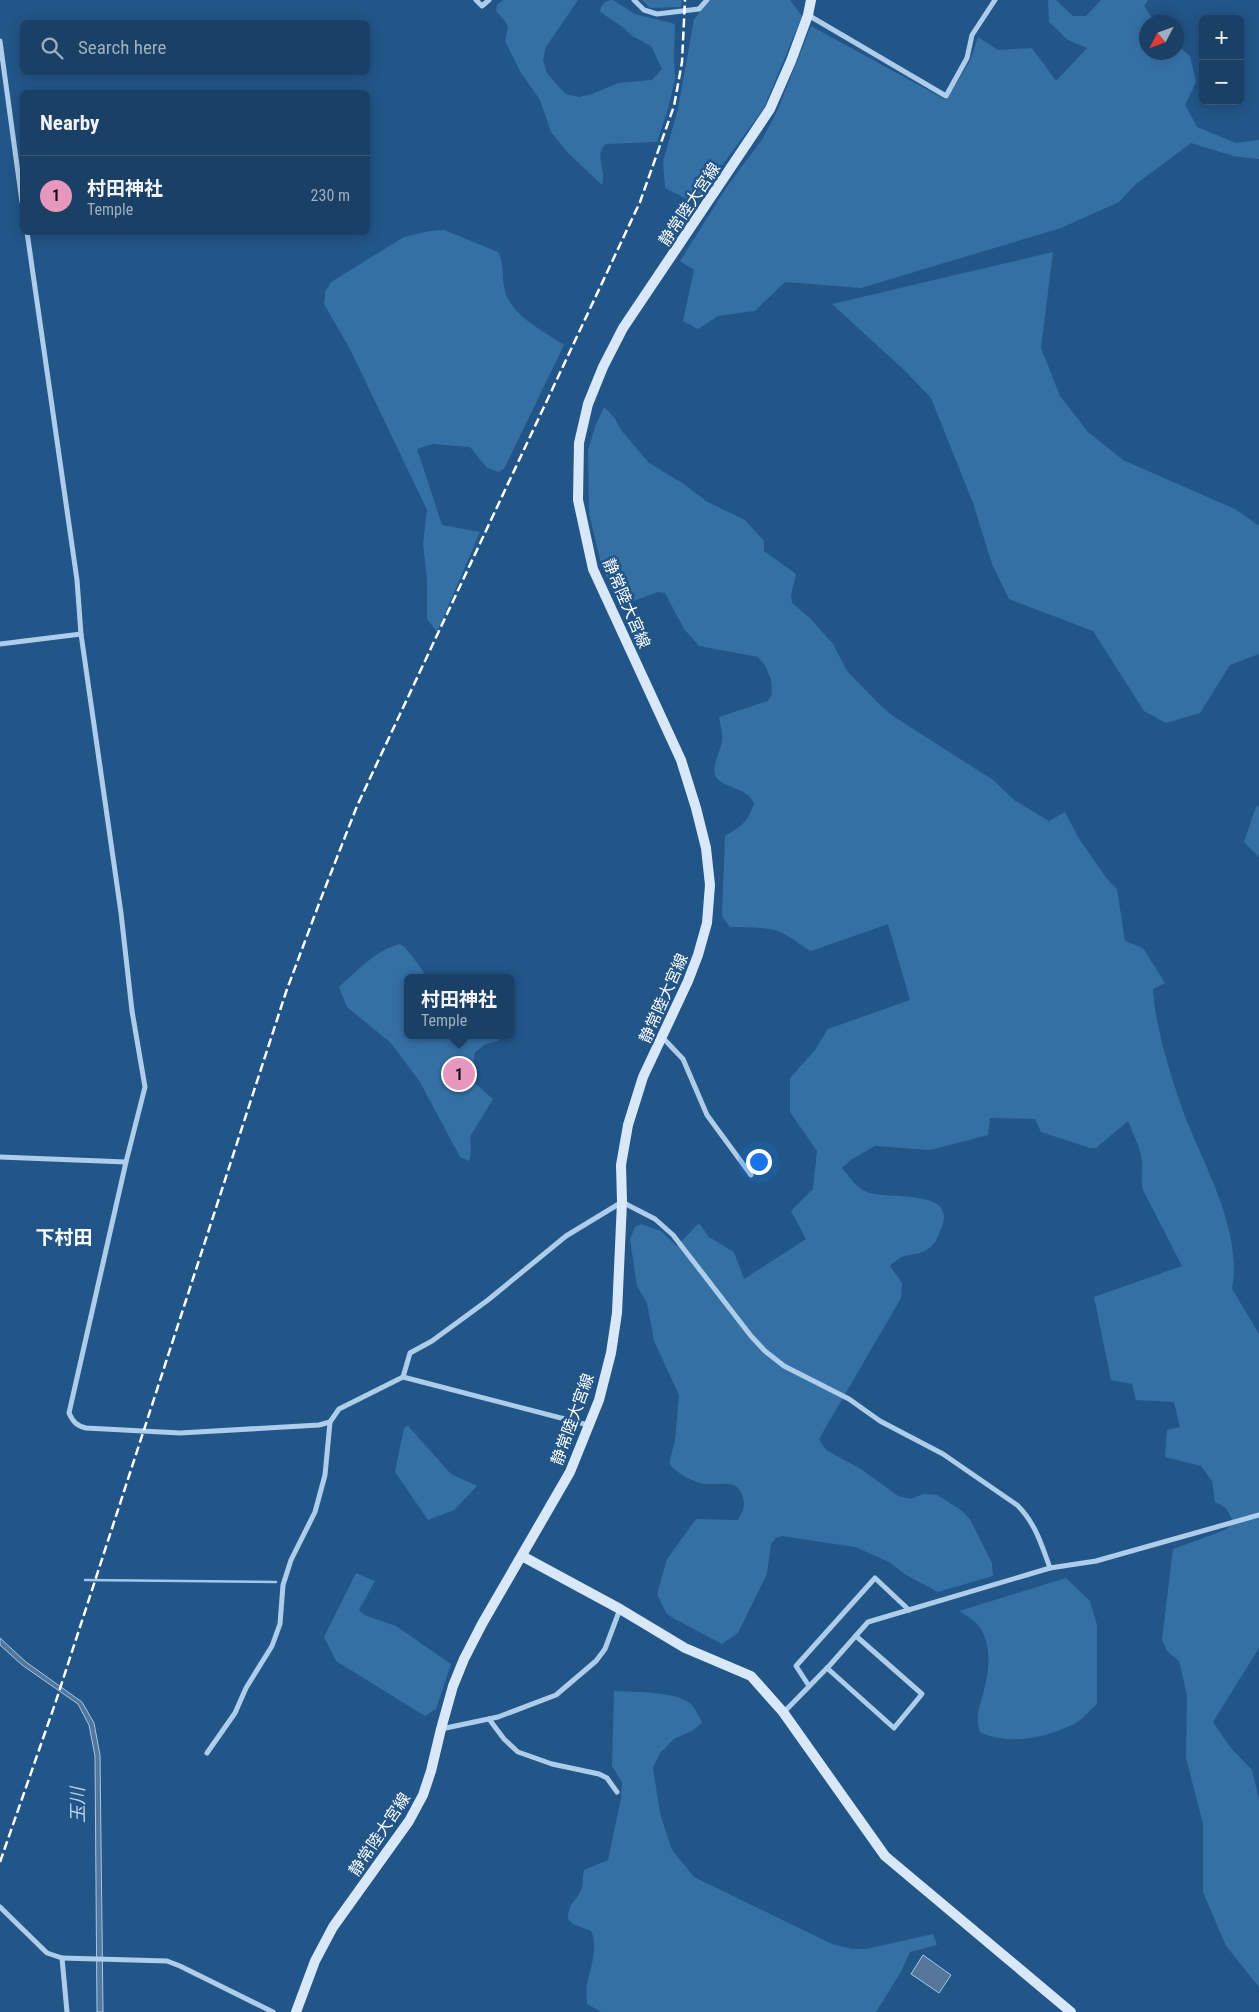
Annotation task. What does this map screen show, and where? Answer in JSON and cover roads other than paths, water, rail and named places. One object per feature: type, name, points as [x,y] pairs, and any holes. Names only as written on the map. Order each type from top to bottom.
[{"type":"main road","name":"静常陸大宮線","points":[[296,2012],[315,1961],[333,1926],[409,1821],[423,1795],[453,1686],[464,1659],[482,1624],[570,1472],[599,1400],[611,1352],[617,1313],[622,1202],[621,1166],[633,1104],[698,955],[707,923],[710,885],[706,848],[681,760],[593,569],[578,500],[578,443],[588,404],[603,367],[623,328],[770,109],[808,15],[811,0]]},
{"type":"main road","points":[[522,1556],[620,1609],[685,1648],[751,1676],[783,1712],[885,1856],[1071,2012]]},
{"type":"street","points":[[476,0],[482,6],[489,0]]},
{"type":"street","points":[[634,0],[644,10],[657,14],[699,9],[707,0]]},
{"type":"street","points":[[808,15],[946,96],[967,58],[972,35],[995,0]]},
{"type":"street","points":[[0,41],[20,187]]},
{"type":"street","points":[[27,235],[77,580],[81,634],[121,913],[132,1012],[145,1087],[69,1413],[72,1420],[79,1426],[86,1428],[180,1433],[319,1425],[330,1422]]},
{"type":"street","points":[[0,644],[81,634]]},
{"type":"street","points":[[663,1038],[682,1059],[707,1115],[750,1175]]},
{"type":"street","points":[[0,1157],[126,1162]]},
{"type":"street","points":[[403,1377],[410,1353],[432,1341],[488,1300],[566,1236],[622,1202],[655,1219],[673,1235],[751,1336],[765,1351],[784,1366],[849,1399],[880,1420],[943,1454],[1018,1504],[1027,1514],[1050,1568]]},
{"type":"street","points":[[207,1753],[235,1713],[246,1688],[272,1646],[280,1624],[283,1585],[291,1560],[315,1512],[325,1475],[330,1422],[339,1410],[403,1377],[588,1425]]},
{"type":"street","points":[[783,1712],[827,1668],[868,1622],[1050,1568],[1096,1561],[1259,1515]]},
{"type":"street","points":[[809,1686],[796,1666],[875,1578],[909,1610]]},
{"type":"street","points":[[441,1729],[489,1719],[556,1695],[592,1665],[605,1649],[620,1609]]},
{"type":"street","points":[[827,1668],[894,1728],[922,1694],[856,1636]]},
{"type":"street","points":[[489,1719],[504,1740],[518,1752],[552,1764],[599,1774],[607,1778],[617,1792]]},
{"type":"street","points":[[0,1907],[47,1952],[62,1958],[167,1961],[273,2012]]},
{"type":"street","points":[[62,1958],[68,2012]]},
{"type":"waterway","points":[[85,1580],[276,1582]]},
{"type":"railway","points":[[0,1862],[55,1704],[286,992],[357,806],[640,202],[674,106],[682,62],[685,0]]},
{"type":"place","name":"村田神社","points":[[459,1074]]},
{"type":"district","name":"下村田","points":[[64,1237]]},
{"type":"water label","name":"玉川","points":[[78,1805]]}]
